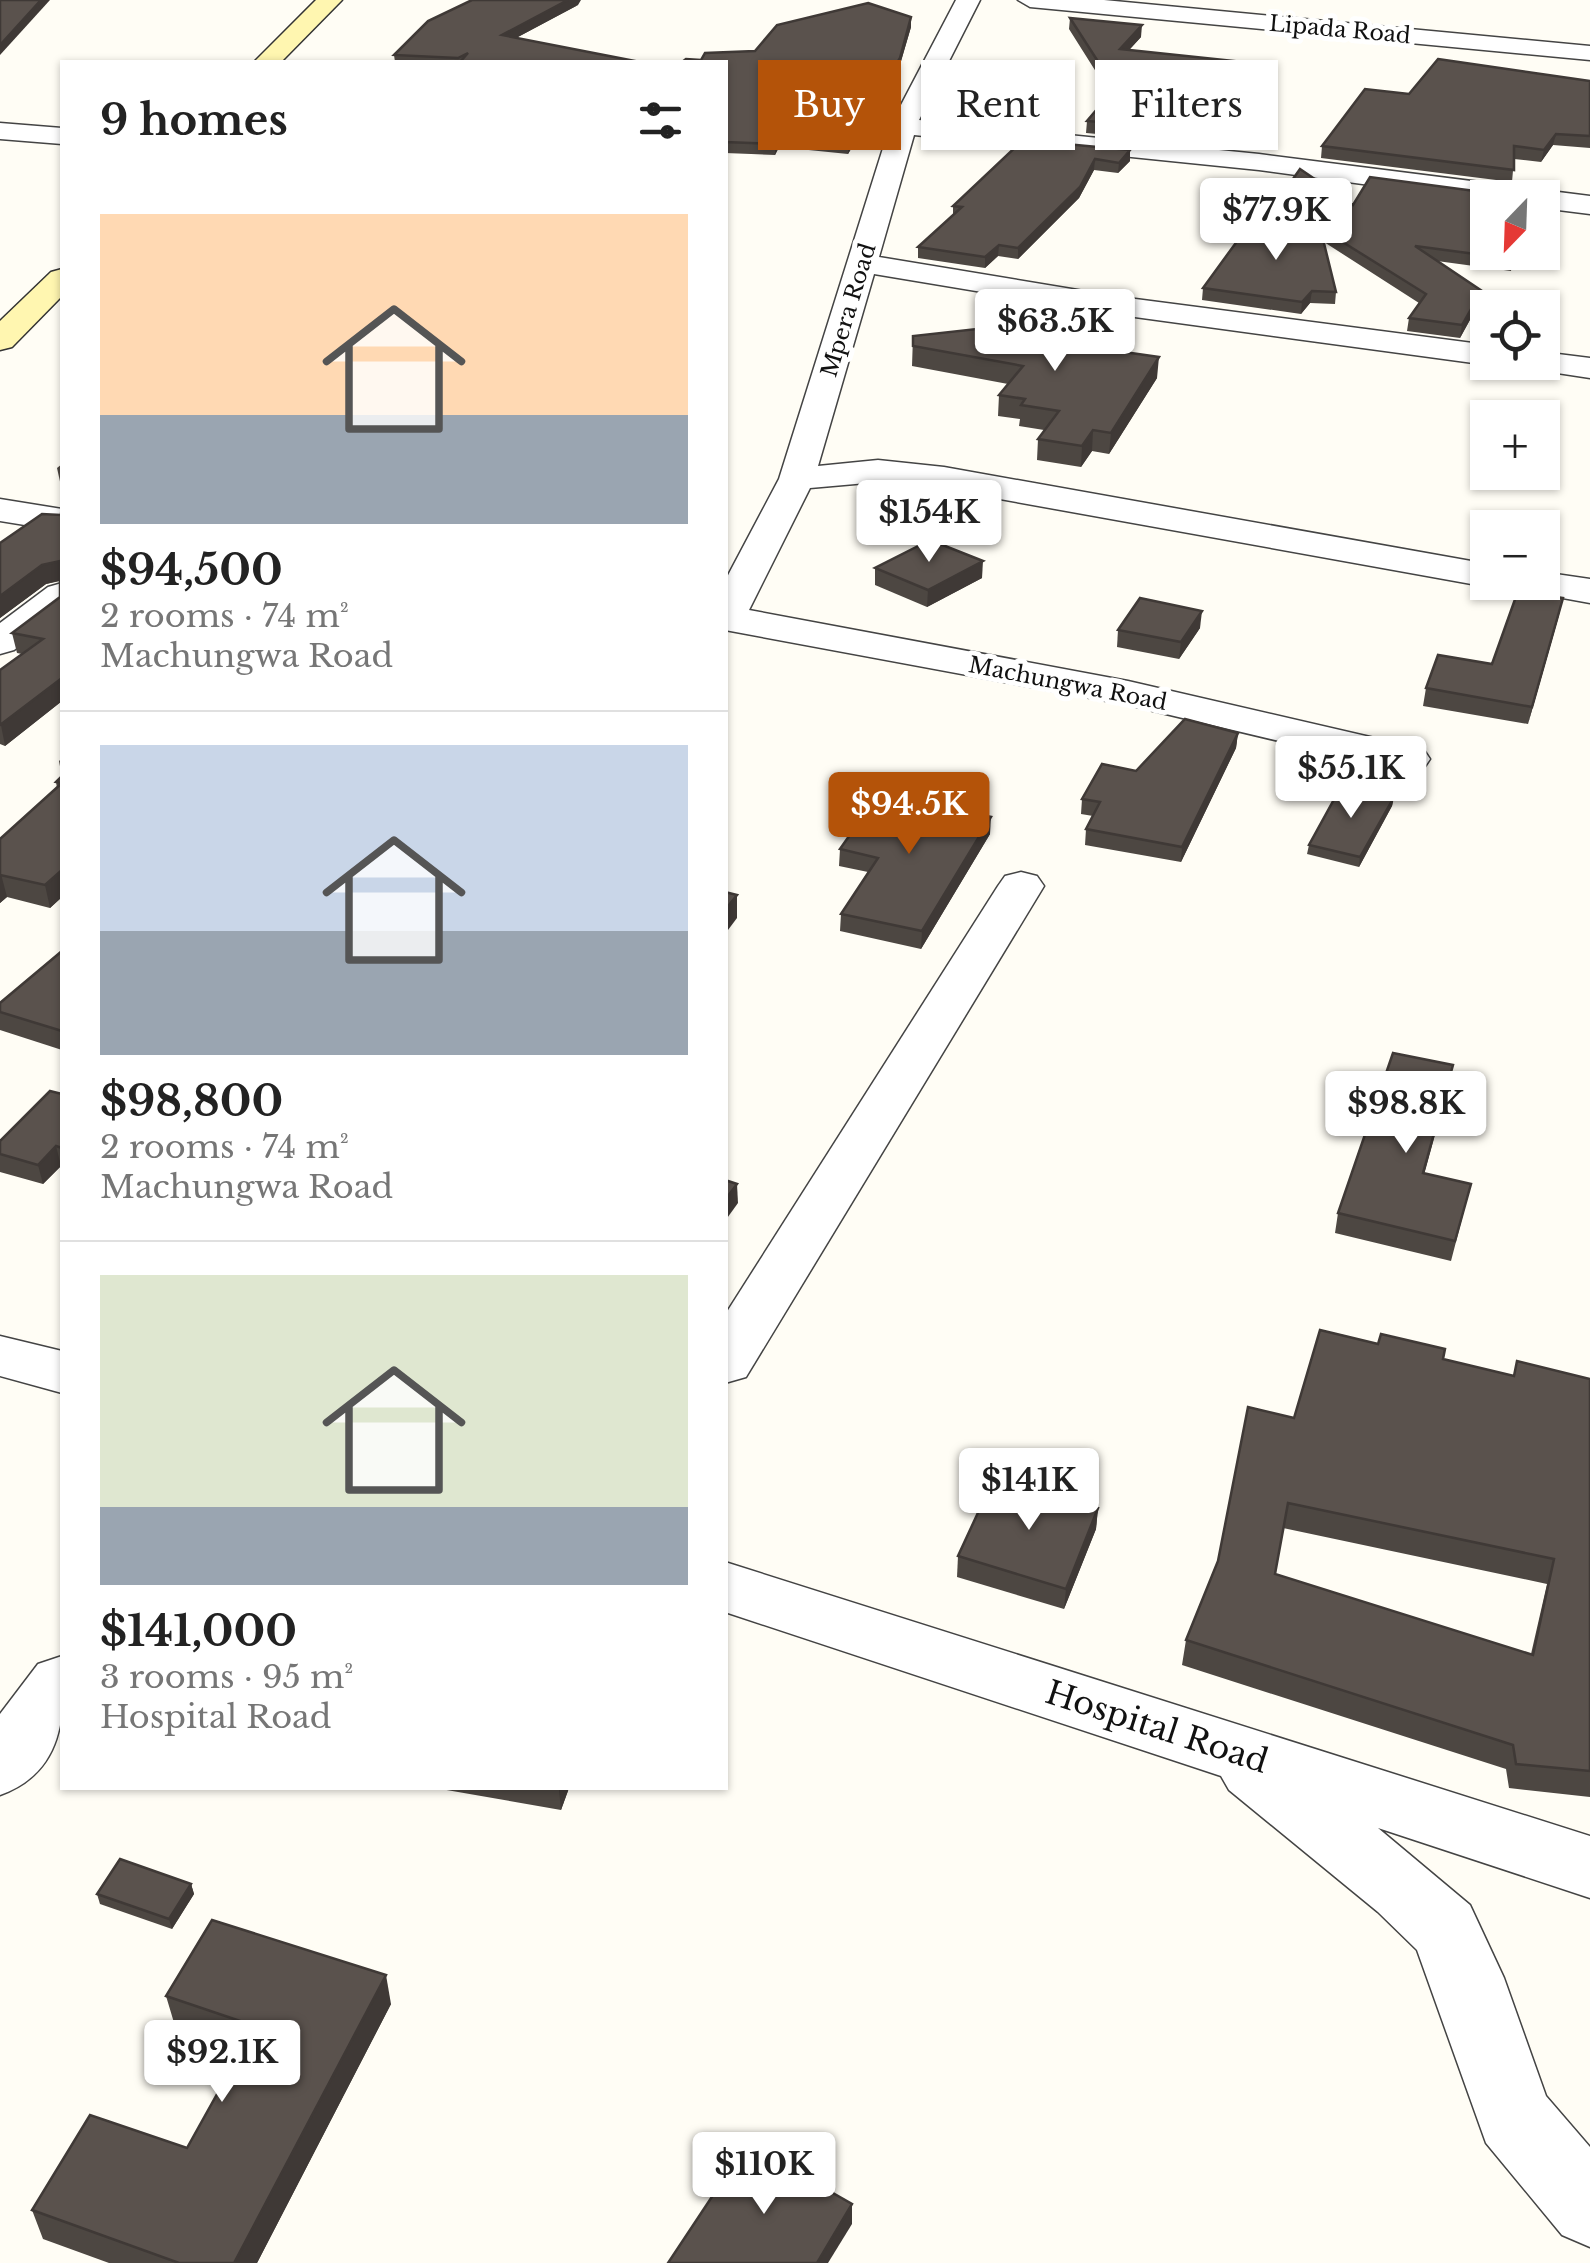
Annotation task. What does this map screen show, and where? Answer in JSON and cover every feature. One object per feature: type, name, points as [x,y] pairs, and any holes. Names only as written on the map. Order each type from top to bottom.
[{"type":"street","points":[[269,60],[330,0]]},
{"type":"street","name":"Mpera Road","points":[[728,613],[796,479],[903,126],[968,0]]},
{"type":"street","name":"Lipada Road","points":[[1030,0],[1590,53]]},
{"type":"street","points":[[903,126],[1240,160],[1470,190]]},
{"type":"street","points":[[0,132],[60,136]]},
{"type":"street","points":[[1560,201],[1590,205]]},
{"type":"street","points":[[862,263],[1101,303],[1470,353]]},
{"type":"street","points":[[0,340],[60,281]]},
{"type":"street","points":[[1560,364],[1590,368]]},
{"type":"street","points":[[796,479],[878,471],[944,478],[1470,573]]},
{"type":"street","points":[[0,510],[60,520]]},
{"type":"street","points":[[1560,586],[1590,591]]},
{"type":"street","points":[[0,642],[60,597]]},
{"type":"street","name":"Machungwa Road","points":[[728,617],[1128,693],[1409,758]]},
{"type":"street","points":[[728,1357],[1021,886]]},
{"type":"street","name":"Hospital Road","points":[[728,1587],[1590,1868]]},
{"type":"street","points":[[0,1766],[60,1686]]},
{"type":"street","points":[[1230,1750],[1404,1890],[1444,1928],[1468,1978],[1514,2117],[1590,2208]]},
{"type":"building","points":[[0,0],[41,0],[0,45]]},
{"type":"building","points":[[472,0],[568,0],[502,35],[630,60],[462,60],[468,53],[458,58],[394,55],[428,21]]},
{"type":"building","points":[[868,3],[911,17],[899,60],[758,60],[758,143],[728,142],[728,60],[701,60],[705,53],[755,51],[777,25]]},
{"type":"building","points":[[1070,18],[1142,25],[1120,49],[1224,60],[1097,60]]},
{"type":"building","points":[[1438,59],[1590,81],[1590,136],[1556,134],[1544,150],[1514,146],[1514,170],[1322,146],[1365,89],[1409,94]]},
{"type":"building","points":[[1075,145],[1095,147],[1095,150],[1130,150],[1119,163],[1095,159],[1080,187],[1018,248],[999,245],[985,257],[918,247],[962,207],[953,206],[1012,150],[1075,150]]},
{"type":"building","points":[[1300,169],[1353,205],[1370,177],[1470,190],[1470,253],[1415,246],[1481,290],[1470,290],[1470,311],[1462,325],[1409,318],[1426,294],[1333,236],[1281,196]]},
{"type":"building","points":[[1254,218],[1320,227],[1336,292],[1312,291],[1302,302],[1203,288]]},
{"type":"building","points":[[1028,317],[1079,324],[1061,343],[1159,357],[1111,433],[1093,430],[1082,446],[1038,439],[1059,411],[1021,405],[1025,399],[999,395],[1023,366],[913,346],[913,336],[1022,324]]},
{"type":"building","points":[[42,514],[60,515],[60,561],[42,565],[0,596],[0,543]]},
{"type":"building","points":[[930,540],[983,561],[928,590],[875,568]]},
{"type":"building","points":[[60,597],[60,680],[0,725],[0,670],[43,639],[12,633]]},
{"type":"building","points":[[1140,598],[1202,611],[1181,642],[1118,630]]},
{"type":"building","points":[[1563,598],[1532,707],[1426,688],[1438,655],[1492,664],[1515,600]]},
{"type":"building","points":[[1185,719],[1238,733],[1182,847],[1086,829],[1100,802],[1082,799],[1102,764],[1136,771]]},
{"type":"building","points":[[60,785],[60,872],[45,885],[0,875],[0,839]]},
{"type":"building","points":[[1342,785],[1394,797],[1360,857],[1309,845]]},
{"type":"building","points":[[883,788],[925,797],[921,803],[991,817],[922,931],[841,914],[878,858],[840,849]]},
{"type":"building","points":[[60,953],[60,1030],[0,1012],[0,1003]]},
{"type":"building","points":[[1393,1053],[1453,1065],[1423,1173],[1471,1184],[1455,1241],[1338,1213]]},
{"type":"building","points":[[50,1091],[60,1094],[60,1147],[56,1146],[38,1165],[0,1154],[0,1141]]},
{"type":"building","points":[[728,1181],[737,1184],[728,1196]]},
{"type":"building","points":[[1320,1330],[1378,1344],[1381,1334],[1445,1349],[1443,1359],[1514,1376],[1517,1361],[1590,1379],[1590,1771],[1516,1764],[1513,1745],[1186,1640],[1218,1561],[1248,1407],[1294,1418]],"holes":[[[1288,1503],[1554,1559],[1533,1655],[1275,1574]]]},
{"type":"building","points":[[994,1478],[1098,1508],[1066,1589],[958,1556]]},
{"type":"building","points":[[120,1859],[191,1884],[169,1919],[97,1894]]},
{"type":"building","points":[[212,1920],[386,1975],[234,2263],[179,2263],[32,2210],[90,2115],[187,2148],[255,2026],[166,1996]]},
{"type":"building","points":[[747,2144],[852,2204],[817,2263],[668,2263]]}]
